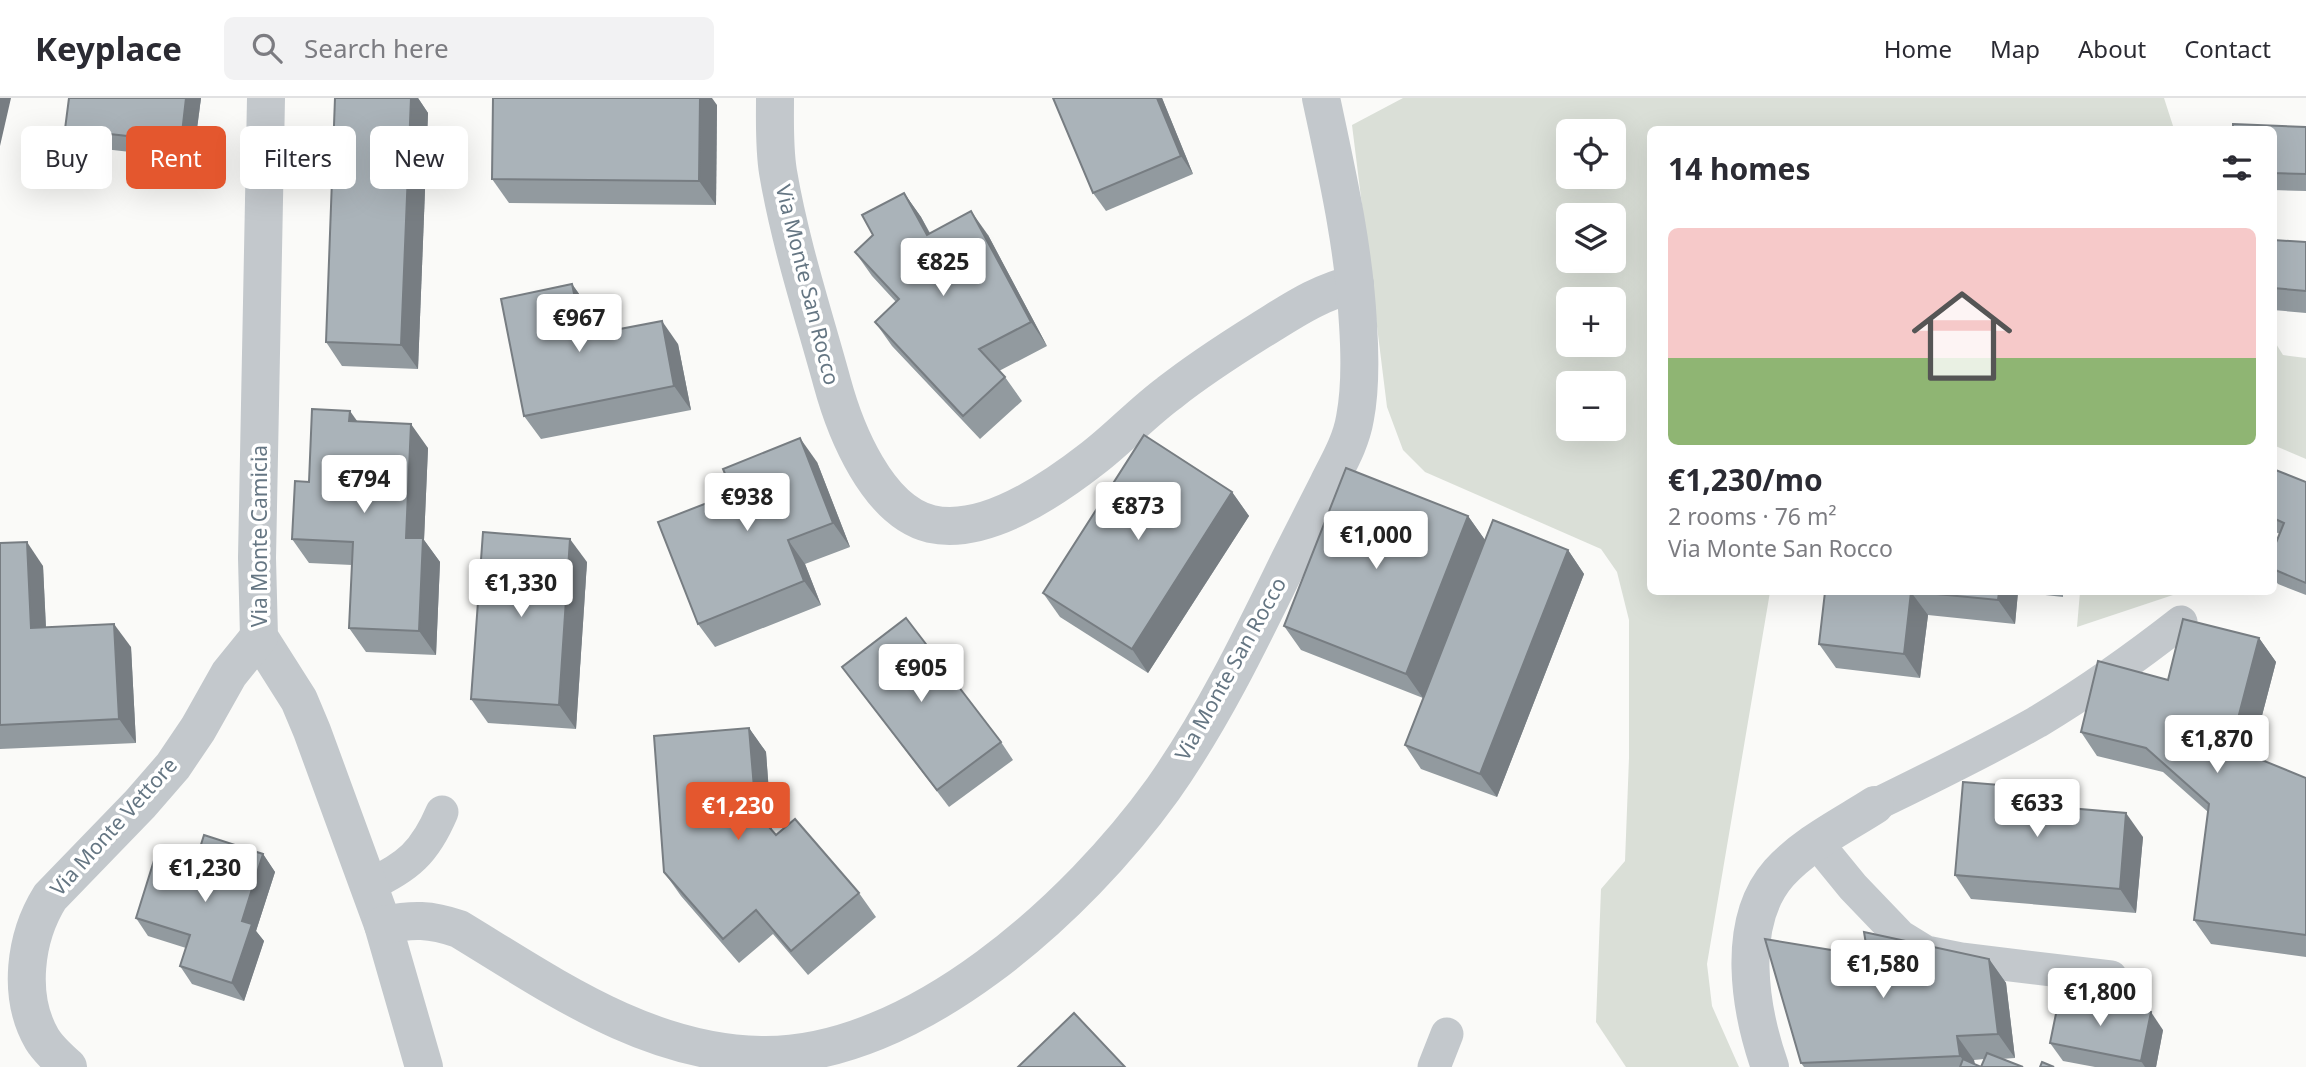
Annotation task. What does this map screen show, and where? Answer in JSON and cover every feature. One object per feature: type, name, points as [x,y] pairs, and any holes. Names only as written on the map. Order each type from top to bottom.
[{"type":"street","name":"Via Monte Camicia","points":[[267,98],[257,558],[258,636],[299,700],[383,925],[424,1067]]},
{"type":"street","name":"Via Monte San Rocco","points":[[775,98],[778,172],[794,244],[846,427],[860,457],[879,485],[913,517],[929,523],[945,526],[971,524],[996,517],[1043,493],[1093,458],[1167,394],[1208,363],[1319,295],[1355,284]]},
{"type":"street","name":"Via Monte San Rocco","points":[[383,925],[417,920],[459,929],[615,1020],[662,1038],[727,1052],[762,1055],[835,1046],[872,1034],[904,1019],[952,991],[1008,951],[1057,910],[1103,863],[1162,790],[1223,693],[1348,443],[1358,401],[1360,373],[1355,284],[1342,192],[1321,98]]},
{"type":"street","name":"Via Monte Vettore","points":[[68,1067],[43,1040],[33,1020],[29,1003],[28,958],[39,914],[50,897],[173,766],[198,729],[229,674],[258,636]]},
{"type":"street","points":[[1770,1067],[1757,1025],[1751,958],[1754,926],[1771,883],[1781,871],[1817,843],[1875,805]]},
{"type":"lane","points":[[1875,805],[1987,750],[2037,722],[2116,671],[2181,622]]},
{"type":"lane","points":[[369,885],[395,873],[418,855],[442,812]]},
{"type":"lane","points":[[1817,843],[1853,887],[1900,936],[1926,952],[1961,959],[2111,976]]},
{"type":"lane","points":[[1434,1067],[1447,1034]]},
{"type":"shaded area","points":[[1403,98],[2164,98],[2173,126],[1647,126],[1647,595],[1769,595],[1707,964],[1712,1006],[1739,1067],[1626,1067],[1596,1022],[1601,889],[1625,861],[1629,758],[1629,620],[1617,572],[1601,549],[1425,472],[1403,450],[1387,407],[1352,125]]},
{"type":"shaded area","points":[[2277,345],[2283,355],[2306,358],[2306,459],[2277,447]]},
{"type":"shaded area","points":[[2080,595],[2173,595],[2077,627]]},
{"type":"building","points":[[69,98],[186,98],[183,126],[126,126],[126,136],[112,134],[112,126],[65,126]]},
{"type":"building","points":[[335,98],[411,98],[410,126],[370,126],[370,189],[407,189],[401,345],[326,342],[332,189],[356,189],[356,126],[334,126]]},
{"type":"building","points":[[493,98],[700,98],[699,181],[492,179]]},
{"type":"building","points":[[1053,98],[1157,98],[1181,156],[1093,193]]},
{"type":"building","points":[[2233,124],[2306,127],[2306,174],[2277,173],[2277,126]]},
{"type":"building","points":[[904,193],[927,235],[971,211],[1031,322],[979,349],[1005,377],[963,416],[875,322],[899,299],[855,252],[873,235],[862,215]]},
{"type":"building","points":[[2277,240],[2306,242],[2306,291],[2277,288]]},
{"type":"building","points":[[572,284],[583,336],[662,321],[674,386],[524,416],[501,299]]},
{"type":"building","points":[[312,409],[350,411],[349,421],[411,424],[406,538],[423,538],[419,631],[349,628],[353,542],[292,539],[295,481],[309,482]]},
{"type":"building","points":[[1144,435],[1232,492],[1132,649],[1043,593]]},
{"type":"building","points":[[800,438],[833,523],[788,540],[804,581],[698,624],[658,522],[733,493],[723,469]]},
{"type":"building","points":[[1346,468],[1468,516],[1406,674],[1284,626]]},
{"type":"building","points":[[2277,471],[2306,482],[2306,583],[2277,571],[2277,540],[2284,523],[2277,520]]},
{"type":"building","points":[[1493,520],[1568,550],[1480,774],[1405,745]]},
{"type":"building","points":[[483,532],[570,539],[559,705],[471,699]]},
{"type":"building","points":[[27,542],[31,628],[114,624],[119,719],[0,725],[0,543]]},
{"type":"building","points":[[1825,595],[1911,595],[1904,654],[1819,644]]},
{"type":"building","points":[[1947,595],[1999,595],[1998,600]]},
{"type":"building","points":[[906,618],[1001,742],[937,790],[842,667]]},
{"type":"building","points":[[2183,619],[2259,638],[2236,726],[2252,756],[2306,778],[2306,935],[2194,920],[2209,804],[2146,748],[2081,732],[2098,661],[2168,680]]},
{"type":"building","points":[[749,728],[756,812],[776,835],[795,819],[859,893],[791,951],[756,910],[723,939],[664,872],[654,736]]},
{"type":"building","points":[[1963,782],[2036,788],[2034,805],[2126,813],[2120,889],[1955,875]]},
{"type":"building","points":[[204,835],[263,854],[242,921],[252,924],[232,983],[180,966],[190,935],[136,918],[156,854],[194,867]]},
{"type":"building","points":[[1864,932],[1989,959],[1998,1034],[1957,1036],[1960,1056],[1801,1063],[1765,939],[1868,956]]},
{"type":"building","points":[[2060,994],[2151,1012],[2141,1061],[2050,1043]]},
{"type":"building","points":[[1074,1013],[1125,1067],[1018,1067]]},
{"type":"building","points":[[1987,1053],[2023,1067],[1981,1067]]},
{"type":"building","points":[[1963,1059],[1981,1067],[1960,1067]]},
{"type":"building","points":[[2042,1062],[2054,1067],[2040,1067]]}]
